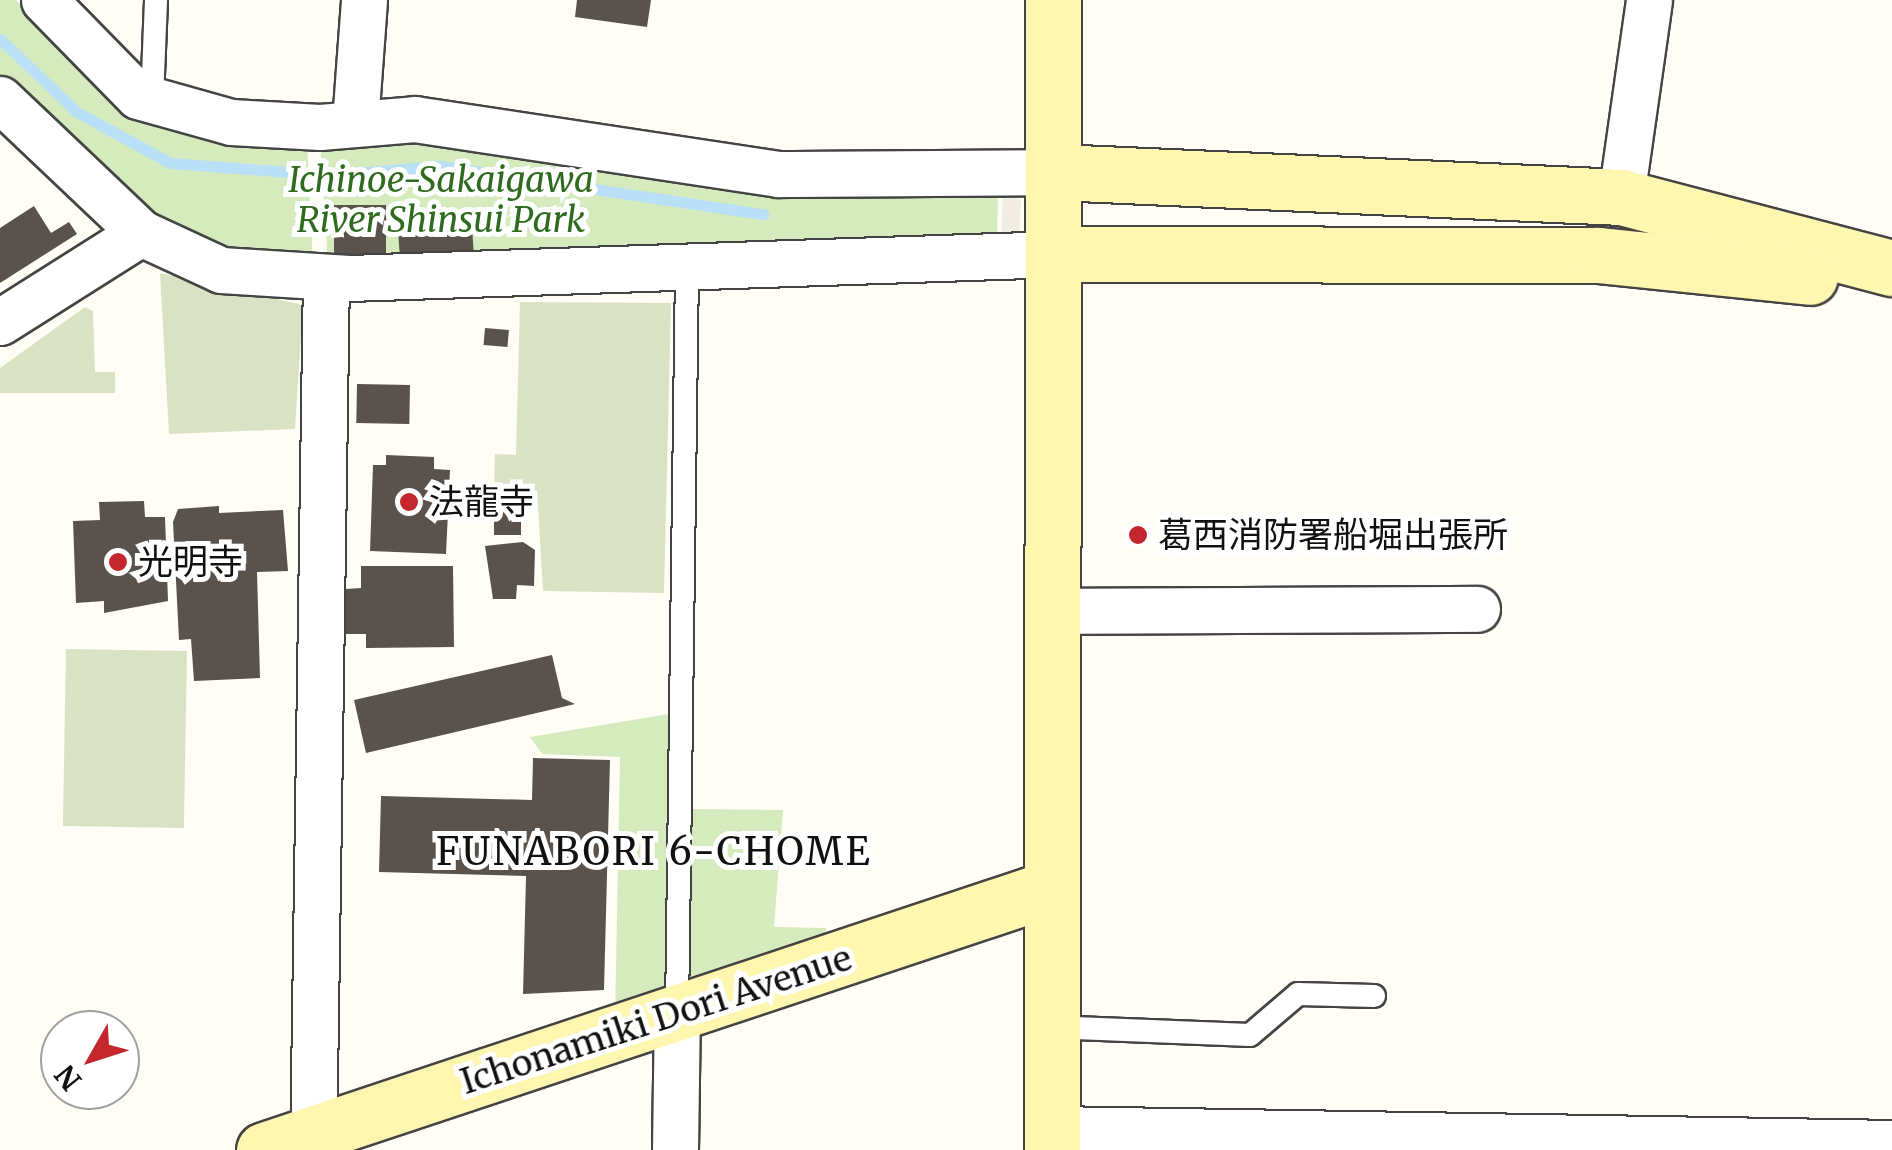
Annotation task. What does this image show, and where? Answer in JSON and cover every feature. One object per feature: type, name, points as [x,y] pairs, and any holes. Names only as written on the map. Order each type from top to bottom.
[{"type":"street","points":[[44,0],[152,100],[231,122],[355,123],[414,119],[778,174],[1056,172],[1621,198],[1892,268]]},
{"type":"street","points":[[355,123],[364,0]]},
{"type":"street","points":[[1053,0],[1058,254],[1048,890],[1052,1140],[1651,1147],[1892,1143]]},
{"type":"street","points":[[1621,198],[1649,0]]},
{"type":"street","points":[[0,99],[141,232],[221,270],[326,278],[687,271],[1058,254],[1680,258],[1892,288]]},
{"type":"street","points":[[0,322],[141,232]]},
{"type":"street","points":[[297,1144],[326,278]]},
{"type":"street","points":[[1052,611],[1477,610]]},
{"type":"street","name":"Ichonamiki Dori Avenue","points":[[297,1144],[1048,890]]},
{"type":"street","points":[[675,1150],[677,1014]]},
{"type":"lane","points":[[152,100],[156,0]]},
{"type":"lane","points":[[677,1014],[687,271]]},
{"type":"lane","points":[[1050,1027],[1250,1036],[1298,994],[1374,996]]},
{"type":"green space","name":"Ichinoe-Sakaigawa River Shinsui Park","points":[[0,0],[16,0],[113,98],[163,127],[307,142],[313,264],[232,256],[157,221],[0,80]]},
{"type":"green space","name":"Ichinoe-Sakaigawa River Shinsui Park","points":[[442,139],[818,191],[998,192],[997,247],[328,264],[320,142]]},
{"type":"green space","points":[[160,273],[303,305],[295,429],[169,434]]},
{"type":"green space","points":[[520,302],[671,303],[664,593],[543,591],[537,491],[494,490],[495,454],[516,455]]},
{"type":"green space","points":[[85,307],[93,311],[95,372],[115,372],[115,393],[0,393],[0,368]]},
{"type":"green space","points":[[66,649],[187,651],[184,828],[63,826]]},
{"type":"green space","points":[[675,713],[670,1006],[615,1020],[620,757],[542,754],[530,737]]},
{"type":"green space","points":[[690,809],[783,810],[774,927],[826,928],[824,954],[706,995],[684,979]]},
{"type":"shaded area","points":[[1003,193],[1021,200],[1019,240],[1001,246]]},
{"type":"building","points":[[577,0],[651,0],[647,27],[575,17]]},
{"type":"building","points":[[334,205],[386,205],[386,260],[334,260]]},
{"type":"building","points":[[34,206],[51,233],[69,222],[77,234],[0,283],[0,228]]},
{"type":"building","points":[[471,213],[474,253],[400,258],[397,218]]},
{"type":"building","points":[[485,328],[509,330],[507,347],[484,345]]},
{"type":"building","points":[[357,384],[410,385],[409,424],[356,423]]},
{"type":"building","points":[[386,455],[434,457],[434,469],[450,470],[446,554],[370,551],[373,465],[386,465]]},
{"type":"building","points":[[494,498],[521,498],[521,535],[494,535]]},
{"type":"building","points":[[144,501],[145,517],[165,517],[168,601],[104,613],[104,601],[76,603],[73,521],[100,520],[99,502]]},
{"type":"building","points":[[219,506],[219,513],[283,510],[288,571],[257,572],[260,678],[194,681],[191,639],[179,640],[173,522],[178,509]]},
{"type":"building","points":[[523,542],[535,550],[534,586],[517,585],[516,599],[493,599],[485,546]]},
{"type":"building","points":[[361,566],[453,566],[454,647],[366,648],[366,634],[346,634],[346,589],[361,588]]},
{"type":"building","points":[[552,655],[562,698],[575,704],[366,753],[354,700]]},
{"type":"building","points":[[533,758],[610,760],[604,990],[523,994],[526,876],[379,872],[381,796],[532,800]]},
{"type":"waterway","points":[[0,39],[77,112],[170,163],[328,175],[441,166],[763,214]]},
{"type":"place","name":"法龍寺","points":[[409,502]]},
{"type":"place","name":"葛西消防署船堀出張所","points":[[1138,535]]},
{"type":"place","name":"光明寺","points":[[118,562]]},
{"type":"district","name":"FUNABORI 6-CHOME","points":[[654,852]]}]
